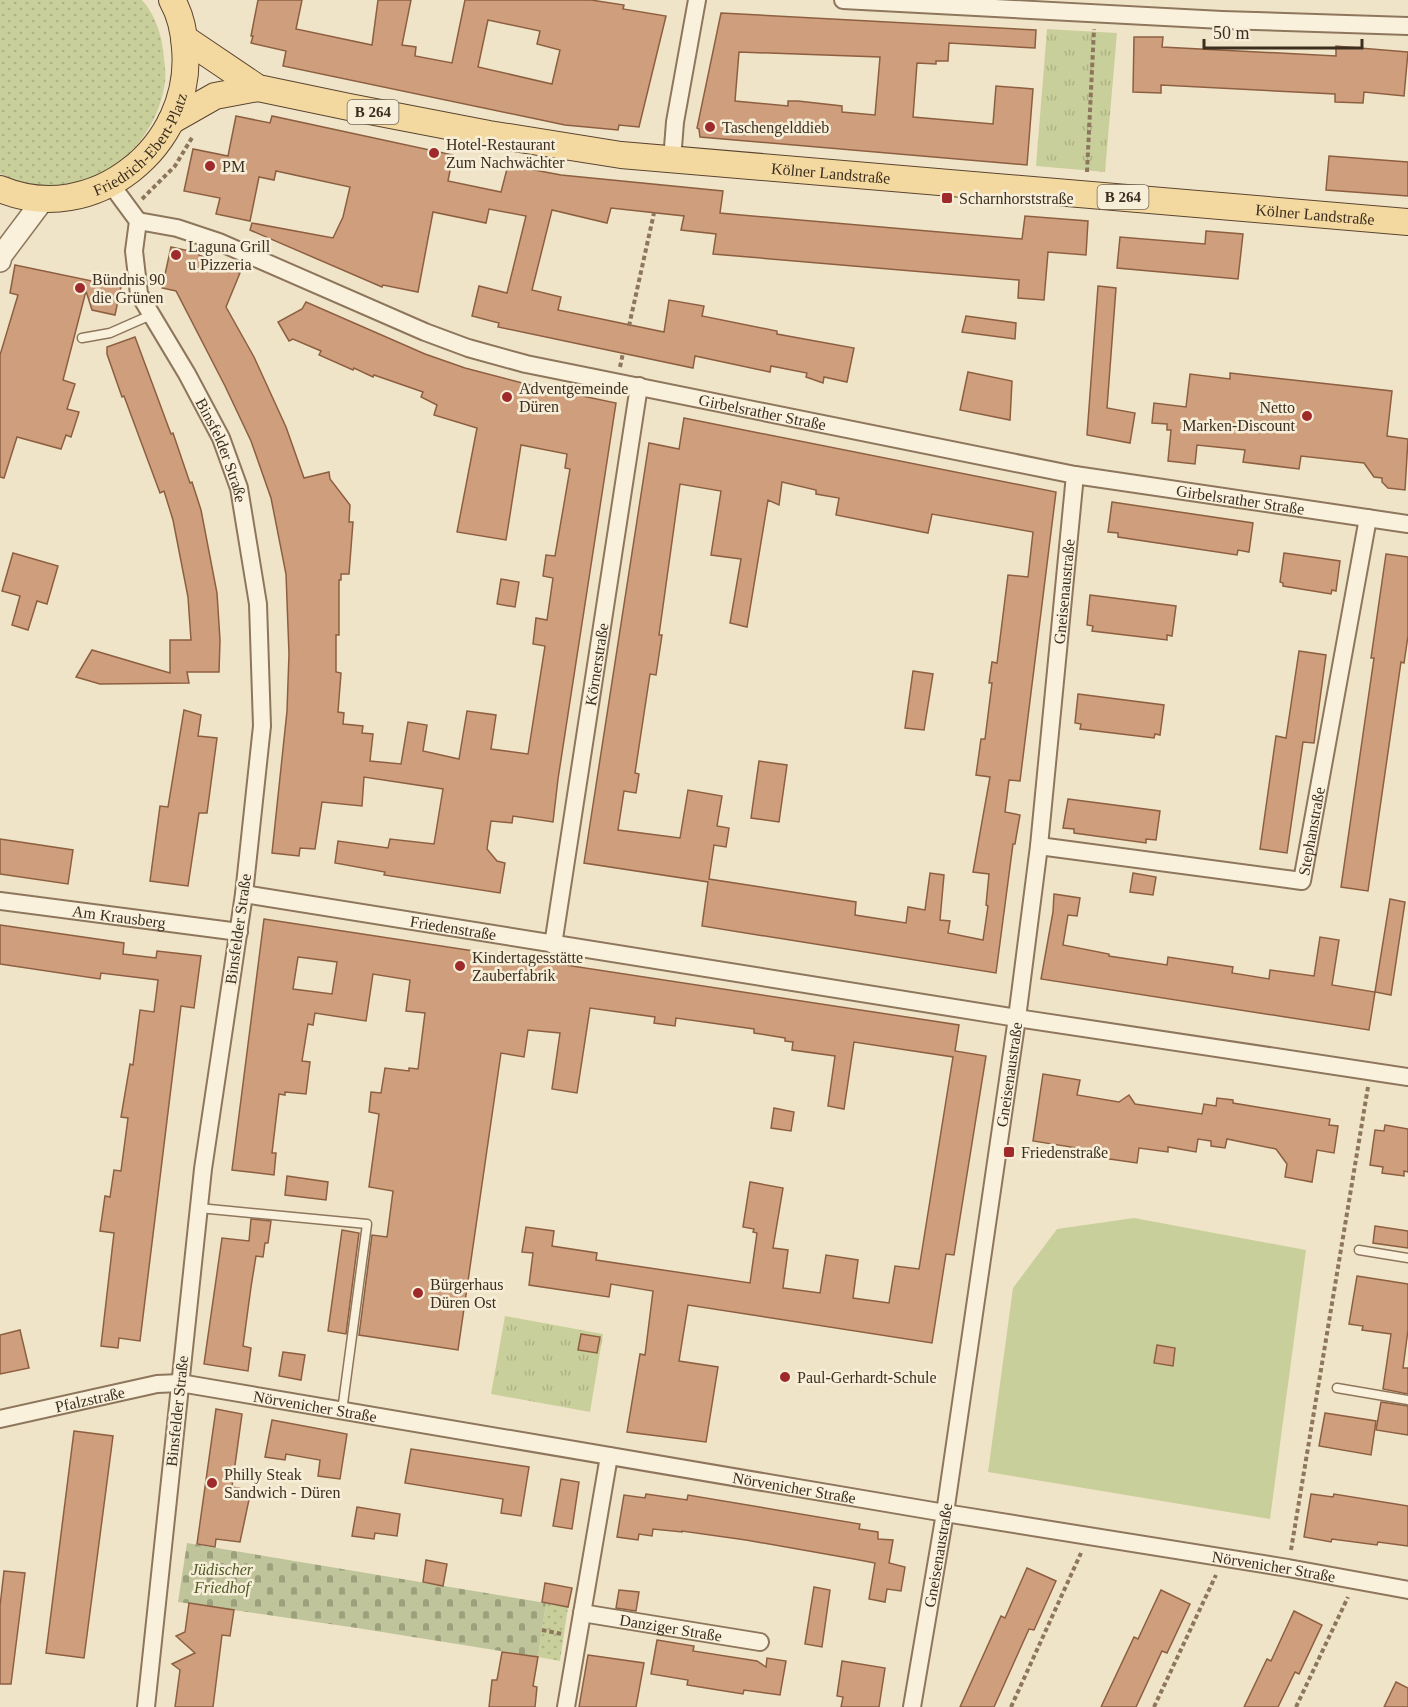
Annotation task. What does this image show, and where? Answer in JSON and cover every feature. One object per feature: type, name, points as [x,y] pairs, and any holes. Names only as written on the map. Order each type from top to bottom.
[{"type":"main road","name":"Friedrich-Ebert-Platz","points":[[0,189],[43,200],[80,196],[132,170],[156,146],[171,121],[182,95],[187,66],[184,38],[172,0]]},
{"type":"main road","name":"Kölner Landstraße","points":[[184,38],[258,88],[489,134],[621,155],[1408,222]]},
{"type":"main road","name":"Kölner Landstraße","points":[[171,121],[215,96],[258,88]]},
{"type":"street","points":[[672,159],[675,122],[697,0]]},
{"type":"street","points":[[843,0],[1077,6],[1095,14],[1408,26]]},
{"type":"street","points":[[110,183],[138,221]]},
{"type":"street","points":[[0,256],[43,200]]},
{"type":"street","name":"Binsfelder Straße","points":[[138,221],[134,251],[139,294],[187,374],[216,429],[239,488],[258,604],[262,726],[244,894],[199,1208],[146,1707]]},
{"type":"street","name":"Girbelsrather Straße","points":[[138,221],[177,228],[219,242],[414,327],[468,348],[526,364],[1075,475],[1408,524]]},
{"type":"street","name":"Körnerstraße","points":[[553,945],[639,386]]},
{"type":"street","name":"Gneisenaustraße","points":[[912,1707],[945,1513],[1017,1018],[1039,846],[1075,475]]},
{"type":"street","name":"Stephanstraße","points":[[1039,846],[1302,881],[1368,518]]},
{"type":"street","name":"Friedenstraße","points":[[244,894],[1017,1018],[1408,1077]]},
{"type":"street","name":"Am Krausberg","points":[[0,901],[239,932]]},
{"type":"street","name":"Nörvenicher Straße","points":[[180,1383],[1408,1590]]},
{"type":"street","name":"Pfalzstraße","points":[[0,1419],[157,1384],[180,1383]]},
{"type":"street","points":[[566,1707],[609,1456]]},
{"type":"street","name":"Danziger Straße","points":[[582,1613],[760,1642]]},
{"type":"lane","points":[[82,338],[110,333],[151,315]]},
{"type":"lane","points":[[199,1208],[366,1224],[342,1411]]},
{"type":"lane","points":[[1359,1250],[1408,1258]]},
{"type":"lane","points":[[1337,1388],[1408,1400]]},
{"type":"path","points":[[1086,194],[1095,14]]},
{"type":"path","points":[[629,326],[654,213]]},
{"type":"path","points":[[1288,1568],[1371,1071]]},
{"type":"path","points":[[1011,1707],[1088,1535]]},
{"type":"path","points":[[1154,1707],[1224,1558]]},
{"type":"path","points":[[1296,1707],[1356,1580]]},
{"type":"green space","points":[[0,0],[142,0],[147,6],[160,35],[165,82],[159,106],[149,128],[135,147],[117,163],[97,175],[75,183],[51,186],[26,184],[0,174]]},
{"type":"green space","points":[[1047,29],[1117,33],[1105,172],[1036,166]]},
{"type":"green space","points":[[1134,1218],[1306,1250],[1270,1519],[988,1472],[1013,1288],[1057,1229]]},
{"type":"green space","points":[[505,1316],[603,1334],[590,1412],[491,1394]]},
{"type":"green space","name":"Jüdischer Friedhof","points":[[187,1543],[546,1603],[538,1657],[178,1602]]},
{"type":"green space","points":[[546,1603],[568,1607],[560,1661],[538,1657]]},
{"type":"building","points":[[258,0],[302,0],[296,29],[372,45],[378,0],[411,0],[402,45],[416,47],[415,56],[452,63],[465,0],[591,0],[624,5],[623,9],[666,16],[639,127],[619,125],[618,130],[565,125],[283,66],[286,51],[251,43],[253,36],[251,36]],"holes":[[[488,20],[540,31],[537,44],[560,50],[552,84],[478,67]]]},
{"type":"building","points":[[721,13],[1036,30],[1035,48],[949,43],[948,61],[936,61],[936,64],[917,63],[913,117],[993,124],[996,86],[1033,89],[1027,165],[700,137],[697,128]],"holes":[[[739,52],[880,57],[875,115],[842,112],[842,106],[798,101],[788,101],[788,106],[735,101]]]},
{"type":"building","points":[[1134,37],[1163,37],[1162,47],[1336,56],[1336,46],[1408,52],[1404,96],[1364,92],[1363,103],[1335,102],[1335,94],[1161,85],[1161,93],[1133,92]]},
{"type":"building","points":[[236,116],[270,123],[272,116],[453,155],[448,181],[501,192],[508,165],[561,175],[723,191],[720,213],[1022,239],[1025,216],[1088,221],[1086,255],[1048,252],[1044,300],[1018,298],[1019,280],[713,254],[716,234],[681,230],[684,216],[611,208],[607,223],[552,210],[532,290],[561,297],[558,310],[664,332],[669,300],[704,306],[702,316],[777,331],[777,334],[854,348],[847,382],[824,377],[823,383],[806,377],[807,373],[771,366],[770,372],[695,356],[693,368],[498,327],[499,323],[472,316],[479,286],[507,293],[526,216],[489,209],[486,223],[433,212],[418,292],[383,285],[382,287],[250,230],[252,223],[333,238],[343,217],[350,187],[276,171],[274,180],[259,177],[250,221],[216,214],[220,198],[184,191],[193,149],[228,156]]},
{"type":"building","points":[[1329,156],[1408,162],[1408,196],[1326,190]]},
{"type":"building","points":[[1206,231],[1243,234],[1238,279],[1117,268],[1120,237],[1205,244]]},
{"type":"building","points":[[171,247],[199,253],[240,273],[226,307],[254,357],[286,427],[304,478],[329,472],[330,479],[350,505],[349,522],[353,522],[349,574],[341,574],[341,580],[339,580],[336,672],[341,673],[338,712],[344,713],[343,724],[363,726],[362,733],[373,734],[370,761],[401,764],[408,722],[427,725],[423,751],[459,759],[467,711],[496,715],[491,749],[528,754],[545,646],[533,644],[536,618],[547,620],[553,578],[543,576],[546,555],[555,556],[570,469],[565,468],[567,454],[521,445],[506,540],[457,532],[477,428],[434,415],[437,405],[421,397],[423,392],[374,375],[373,377],[354,368],[353,370],[319,355],[321,351],[293,339],[289,341],[278,322],[302,309],[306,302],[425,354],[465,368],[530,385],[616,403],[553,822],[513,816],[512,823],[491,821],[487,849],[497,861],[505,863],[500,893],[384,875],[385,872],[335,863],[338,841],[388,848],[390,839],[434,844],[443,789],[364,777],[362,806],[322,802],[315,849],[300,848],[299,856],[272,853],[287,711],[289,654],[286,574],[271,498],[251,441],[176,291],[162,288]]},
{"type":"building","points":[[15,265],[121,287],[115,315],[92,310],[86,291],[63,380],[75,384],[67,409],[79,412],[71,437],[66,435],[61,449],[17,437],[4,478],[0,477],[0,355],[18,295],[10,293]]},
{"type":"building","points":[[1098,286],[1116,288],[1107,408],[1135,413],[1130,443],[1087,435]]},
{"type":"building","points":[[966,316],[1016,323],[1015,339],[962,332]]},
{"type":"building","points":[[135,337],[201,510],[217,593],[220,640],[219,672],[187,672],[189,683],[100,684],[76,677],[92,650],[170,673],[170,640],[191,640],[188,597],[173,520],[164,491],[160,493],[107,354],[107,347]]},
{"type":"building","points":[[968,372],[1012,381],[1010,420],[960,410]]},
{"type":"building","name":"Netto Marken-Discount","points":[[1230,373],[1392,391],[1387,436],[1408,439],[1405,490],[1388,488],[1382,482],[1382,478],[1374,477],[1364,463],[1301,456],[1299,469],[1243,462],[1245,450],[1197,445],[1195,464],[1168,461],[1171,430],[1167,430],[1167,424],[1152,423],[1154,403],[1186,407],[1190,374],[1230,379]]},
{"type":"building","points":[[684,418],[1056,492],[1020,781],[1009,780],[1005,812],[1020,815],[1015,844],[1013,844],[996,973],[702,926],[708,882],[584,863],[649,443],[679,449]],"holes":[[[782,482],[816,490],[816,494],[839,498],[836,515],[928,533],[932,514],[1033,532],[1028,577],[1008,575],[997,663],[992,662],[989,683],[992,683],[985,739],[981,739],[976,775],[990,777],[973,872],[989,874],[986,905],[988,906],[983,940],[948,933],[950,921],[940,920],[944,875],[930,873],[925,910],[908,907],[906,923],[855,915],[856,902],[709,879],[714,845],[726,847],[729,828],[717,826],[722,796],[688,790],[680,838],[618,830],[624,791],[636,793],[639,774],[635,773],[650,674],[656,675],[662,635],[659,635],[680,484],[721,491],[711,555],[741,559],[730,623],[747,627],[768,500],[779,505]]]},
{"type":"building","points":[[1112,502],[1253,523],[1249,552],[1238,550],[1237,555],[1118,537],[1118,533],[1108,532]]},
{"type":"building","points":[[13,553],[58,566],[47,604],[37,601],[28,630],[12,625],[20,596],[2,591]]},
{"type":"building","points":[[1284,553],[1340,561],[1336,591],[1332,590],[1331,594],[1283,586],[1280,582]]},
{"type":"building","points":[[1386,554],[1408,557],[1408,636],[1404,663],[1401,662],[1368,891],[1341,887],[1374,658],[1371,658]]},
{"type":"building","points":[[501,579],[519,582],[515,607],[497,604]]},
{"type":"building","points":[[1090,595],[1176,606],[1172,636],[1167,635],[1167,640],[1092,631],[1093,626],[1087,625]]},
{"type":"building","points":[[1299,651],[1326,655],[1314,743],[1303,742],[1287,853],[1260,849],[1276,736],[1286,738]]},
{"type":"building","points":[[913,671],[933,674],[924,730],[905,728]]},
{"type":"building","points":[[1078,694],[1164,705],[1160,735],[1155,734],[1154,738],[1080,729],[1081,724],[1075,723]]},
{"type":"building","points":[[184,710],[201,715],[198,736],[217,738],[207,813],[199,813],[188,886],[150,881],[160,806],[168,807]]},
{"type":"building","points":[[759,761],[787,765],[779,822],[751,818]]},
{"type":"building","points":[[1068,799],[1160,811],[1156,840],[1146,839],[1146,843],[1074,833],[1074,829],[1063,828]]},
{"type":"building","points":[[0,839],[73,850],[68,884],[0,874]]},
{"type":"building","points":[[1133,873],[1156,877],[1153,895],[1130,892]]},
{"type":"building","points":[[1054,894],[1080,898],[1077,916],[1068,915],[1063,945],[1109,954],[1109,956],[1167,965],[1168,957],[1233,967],[1232,973],[1269,979],[1270,970],[1314,976],[1320,937],[1339,940],[1332,985],[1375,992],[1369,1030],[1041,979]]},
{"type":"building","points":[[1390,899],[1405,902],[1391,995],[1375,992]]},
{"type":"building","points":[[264,919],[959,1025],[955,1051],[986,1056],[954,1255],[946,1254],[932,1343],[688,1305],[679,1361],[718,1367],[706,1442],[627,1432],[640,1354],[645,1355],[653,1291],[611,1284],[609,1297],[529,1285],[533,1253],[522,1252],[526,1227],[554,1231],[552,1246],[597,1253],[596,1260],[750,1283],[757,1233],[753,1232],[754,1229],[743,1227],[750,1182],[783,1188],[773,1248],[788,1250],[783,1288],[820,1293],[826,1255],[858,1260],[853,1298],[889,1303],[895,1266],[919,1269],[953,1057],[854,1042],[844,1109],[828,1106],[835,1056],[792,1050],[793,1042],[785,1041],[785,1038],[754,1033],[754,1029],[676,1018],[675,1026],[654,1023],[655,1017],[590,1008],[577,1093],[552,1089],[560,1033],[528,1030],[524,1057],[501,1053],[458,1350],[359,1335],[372,1235],[387,1237],[393,1191],[369,1187],[379,1114],[369,1112],[371,1092],[381,1093],[385,1068],[409,1071],[409,1068],[418,1069],[425,1013],[406,1011],[410,980],[373,974],[366,1021],[315,1013],[313,1025],[308,1024],[302,1061],[310,1062],[306,1094],[285,1092],[285,1095],[279,1094],[272,1153],[276,1153],[274,1175],[232,1170]],"holes":[[[298,957],[337,962],[332,994],[293,989]]]},
{"type":"building","points":[[0,925],[124,943],[123,954],[156,958],[157,951],[201,956],[194,1008],[181,1006],[140,1341],[119,1338],[118,1348],[101,1346],[114,1233],[100,1231],[105,1196],[110,1197],[114,1170],[121,1171],[128,1118],[121,1117],[130,1064],[133,1065],[140,1010],[154,1012],[158,980],[101,973],[100,979],[0,964]]},
{"type":"building","points":[[1043,1074],[1080,1080],[1077,1095],[1119,1102],[1129,1095],[1135,1104],[1202,1114],[1204,1104],[1216,1106],[1217,1098],[1233,1100],[1233,1103],[1330,1119],[1329,1125],[1338,1126],[1334,1153],[1317,1150],[1312,1182],[1285,1177],[1287,1164],[1276,1149],[1227,1139],[1225,1148],[1211,1146],[1211,1141],[1198,1139],[1196,1152],[1168,1147],[1168,1152],[1139,1148],[1137,1163],[1089,1156],[1090,1150],[1033,1141]]},
{"type":"building","points":[[774,1108],[794,1112],[791,1131],[771,1128]]},
{"type":"building","points":[[1385,1125],[1408,1129],[1408,1172],[1404,1171],[1404,1176],[1382,1173],[1383,1167],[1370,1165],[1375,1130],[1384,1131]]},
{"type":"building","points":[[287,1176],[328,1182],[326,1200],[285,1195]]},
{"type":"building","points":[[251,1219],[271,1221],[268,1243],[265,1243],[263,1257],[256,1256],[251,1287],[243,1346],[251,1348],[248,1371],[204,1364],[222,1238],[249,1241]]},
{"type":"building","points":[[1375,1226],[1408,1231],[1408,1248],[1373,1243]]},
{"type":"building","points":[[342,1230],[359,1233],[346,1334],[328,1331]]},
{"type":"building","points":[[1357,1276],[1408,1284],[1408,1330],[1403,1368],[1408,1368],[1408,1394],[1383,1389],[1391,1334],[1362,1330],[1363,1326],[1349,1324]]},
{"type":"building","points":[[20,1330],[29,1368],[0,1374],[0,1335]]},
{"type":"building","points":[[581,1334],[600,1337],[597,1353],[578,1350]]},
{"type":"building","points":[[1157,1345],[1175,1348],[1173,1366],[1154,1363]]},
{"type":"building","points":[[283,1352],[305,1355],[301,1380],[279,1376]]},
{"type":"building","points":[[1381,1402],[1408,1406],[1408,1435],[1376,1430]]},
{"type":"building","points":[[216,1409],[242,1414],[232,1487],[243,1489],[243,1494],[250,1495],[240,1542],[216,1539],[215,1547],[197,1544]]},
{"type":"building","points":[[1325,1413],[1376,1421],[1371,1455],[1319,1446]]},
{"type":"building","points":[[272,1420],[347,1434],[340,1479],[318,1476],[320,1460],[286,1454],[285,1460],[265,1457]]},
{"type":"building","points":[[74,1431],[113,1436],[84,1658],[46,1653]]},
{"type":"building","points":[[411,1449],[529,1467],[521,1516],[501,1513],[503,1499],[405,1483]]},
{"type":"building","points":[[561,1479],[579,1482],[572,1529],[553,1526]]},
{"type":"building","points":[[646,1494],[687,1500],[688,1495],[860,1524],[859,1529],[878,1532],[878,1539],[893,1540],[889,1563],[905,1567],[901,1591],[887,1589],[885,1602],[869,1599],[875,1563],[854,1559],[682,1531],[653,1529],[652,1536],[639,1534],[638,1540],[617,1537],[624,1495],[645,1498]]},
{"type":"building","points":[[1311,1494],[1333,1497],[1334,1494],[1408,1506],[1408,1546],[1378,1542],[1377,1545],[1332,1539],[1331,1542],[1304,1537]]},
{"type":"building","points":[[357,1507],[400,1514],[397,1536],[375,1533],[374,1539],[352,1536]]},
{"type":"building","points":[[426,1560],[447,1564],[443,1586],[423,1582]]},
{"type":"building","points":[[1027,1568],[1056,1581],[1034,1630],[1029,1629],[994,1707],[960,1707],[1001,1616],[1005,1618]]},
{"type":"building","points":[[4,1571],[25,1573],[11,1684],[0,1684],[0,1606]]},
{"type":"building","points":[[545,1583],[572,1588],[568,1607],[542,1602]]},
{"type":"building","points":[[814,1587],[830,1590],[822,1647],[805,1644]]},
{"type":"building","points":[[619,1590],[639,1592],[636,1611],[616,1608]]},
{"type":"building","points":[[1161,1590],[1190,1604],[1167,1653],[1162,1651],[1136,1707],[1101,1707],[1134,1637],[1138,1639]]},
{"type":"building","points":[[189,1603],[234,1610],[230,1636],[222,1635],[213,1707],[175,1707],[180,1670],[172,1664],[195,1653],[176,1636],[185,1632]]},
{"type":"building","points":[[1294,1611],[1322,1625],[1299,1674],[1295,1672],[1278,1707],[1244,1707],[1267,1659],[1271,1661]]},
{"type":"building","points":[[657,1640],[694,1646],[693,1651],[757,1661],[766,1667],[767,1658],[786,1661],[780,1695],[744,1690],[743,1694],[687,1685],[688,1680],[651,1674]]},
{"type":"building","points":[[502,1652],[538,1657],[533,1686],[537,1687],[535,1707],[489,1707],[492,1680],[497,1680]]},
{"type":"building","points":[[588,1655],[644,1663],[636,1707],[579,1707]]},
{"type":"building","points":[[842,1661],[885,1668],[879,1707],[841,1707],[843,1697],[837,1696]]},
{"type":"building","points":[[1396,1682],[1408,1688],[1408,1707],[1384,1707]]},
{"type":"place","name":"Taschengelddieb","points":[[710,127]]},
{"type":"place","name":"Hotel-Restaurant Zum Nachwächter","points":[[434,153]]},
{"type":"place","name":"PM","points":[[210,166]]},
{"type":"place","name":"Scharnhorststraße","points":[[947,198]]},
{"type":"place","name":"Laguna Grill u Pizzeria","points":[[176,255]]},
{"type":"place","name":"Bündnis 90 die Grünen","points":[[80,288]]},
{"type":"place","name":"Adventgemeinde Düren","points":[[507,397]]},
{"type":"place","name":"Netto Marken-Discount","points":[[1307,416]]},
{"type":"place","name":"Kindertagesstätte Zauberfabrik","points":[[460,966]]},
{"type":"place","name":"Friedenstraße","points":[[1009,1152]]},
{"type":"place","name":"Bürgerhaus Düren Ost","points":[[418,1293]]},
{"type":"place","name":"Paul-Gerhardt-Schule","points":[[785,1377]]},
{"type":"place","name":"Philly Steak Sandwich - Düren","points":[[212,1483]]}]
